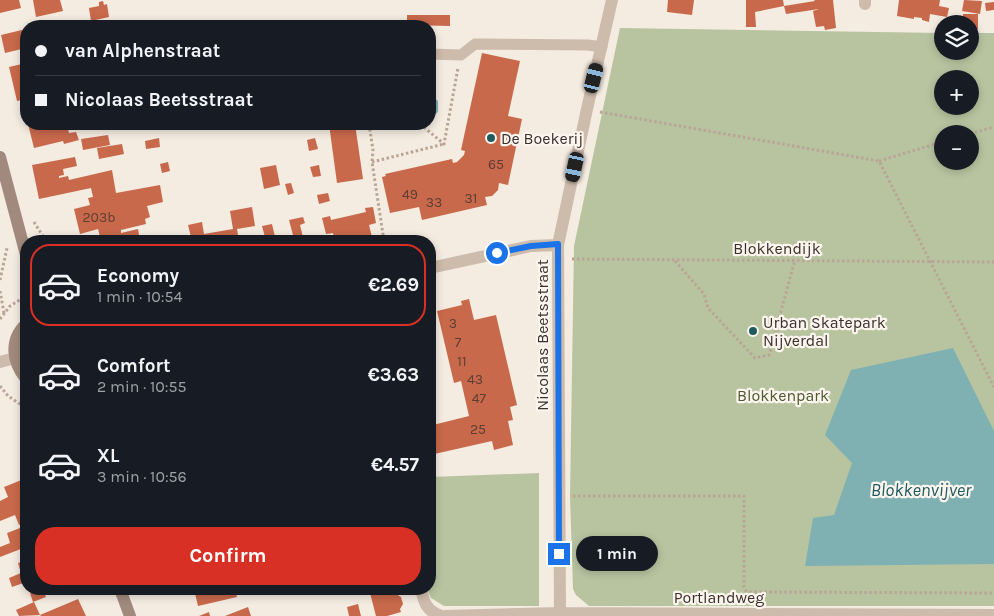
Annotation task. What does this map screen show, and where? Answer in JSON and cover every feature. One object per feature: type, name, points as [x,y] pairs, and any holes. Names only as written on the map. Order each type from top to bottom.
[{"type":"main road","points":[[0,158],[21,235]]},
{"type":"main road","points":[[20,333],[14,348],[20,372]]},
{"type":"main road","points":[[122,595],[130,616]]},
{"type":"street","name":"Nicolaas Beetsstraat","points":[[560,615],[558,244],[612,0]]},
{"type":"street","points":[[436,267],[531,246],[558,244]]},
{"type":"street","points":[[0,362],[15,358]]},
{"type":"street","name":"Portlandweg","points":[[422,595],[430,612],[443,616],[994,614]]},
{"type":"lane","points":[[436,54],[461,54],[475,44],[588,45],[602,47]]},
{"type":"path","points":[[444,144],[461,54]]},
{"type":"path","points":[[587,109],[879,161],[934,144]]},
{"type":"path","points":[[979,131],[994,127]]},
{"type":"path","points":[[370,130],[373,150],[372,162],[383,235]]},
{"type":"path","points":[[427,130],[444,144]]},
{"type":"path","points":[[372,162],[444,144]]},
{"type":"path","points":[[879,161],[994,387]]},
{"type":"path","name":"Blokkendijk","points":[[559,259],[994,262]]},
{"type":"path","points":[[674,260],[704,294],[708,308],[755,358],[769,355],[795,260]]},
{"type":"path","points":[[0,291],[4,313]]},
{"type":"path","points":[[0,319],[10,306],[20,300]]},
{"type":"path","points":[[0,386],[8,396],[20,404]]},
{"type":"path","points":[[570,496],[744,496],[744,587],[749,592],[994,593]]},
{"type":"green space","name":"Blokkenpark","points":[[620,28],[934,33],[934,60],[979,60],[979,33],[994,33],[994,606],[589,606],[576,595],[573,589],[570,496],[574,246]]},
{"type":"green space","points":[[539,473],[539,606],[444,606],[431,598],[430,595],[436,595],[436,477]]},
{"type":"water","points":[[436,99],[438,101],[438,112],[436,114]]},
{"type":"water","name":"Blokkenvijver","points":[[953,348],[994,431],[994,564],[805,566],[813,518],[834,515],[852,463],[825,435],[851,370]]},
{"type":"building","points":[[0,0],[19,0],[21,8],[0,13]]},
{"type":"building","points":[[33,0],[60,0],[63,11],[36,17]]},
{"type":"building","points":[[668,0],[694,0],[692,15],[667,12]]},
{"type":"building","points":[[746,0],[783,0],[784,6],[755,12],[756,27],[746,27]]},
{"type":"building","points":[[814,0],[833,0],[836,28],[825,30],[824,26],[816,27],[813,11],[819,9],[786,14],[784,6]]},
{"type":"building","points":[[899,0],[940,0],[939,6],[949,8],[947,15],[930,14],[929,22],[922,20],[922,18],[914,17],[914,19],[897,16]]},
{"type":"building","points":[[964,0],[982,1],[980,14],[962,11]]},
{"type":"building","points":[[103,1],[104,5],[107,4],[109,17],[91,20],[89,8],[99,6],[99,2]]},
{"type":"building","points":[[994,2],[994,10],[986,11],[985,3]]},
{"type":"building","points":[[407,15],[450,15],[450,26],[436,26],[436,20],[407,20]]},
{"type":"building","points":[[20,30],[20,49],[5,53],[1,35]]},
{"type":"building","name":"De Boekerij","points":[[482,53],[520,61],[508,116],[522,119],[508,185],[499,183],[498,190],[492,196],[485,197],[487,205],[422,220],[419,207],[390,213],[382,177],[386,176],[385,174],[452,159],[453,163],[457,162],[464,155],[465,151],[461,150]]},
{"type":"building","points":[[20,64],[20,100],[17,101],[9,67]]},
{"type":"building","points":[[30,130],[68,130],[69,133],[76,132],[79,140],[64,144],[63,141],[34,148]]},
{"type":"building","points":[[330,130],[356,130],[363,179],[337,183]]},
{"type":"building","points":[[108,135],[110,145],[83,150],[81,139]]},
{"type":"building","points":[[159,138],[160,147],[146,149],[145,141]]},
{"type":"building","points":[[315,138],[318,149],[309,151],[307,140]]},
{"type":"building","points":[[122,144],[124,154],[99,159],[97,148]]},
{"type":"building","points":[[75,157],[77,166],[63,169],[64,175],[59,176],[59,178],[68,176],[69,180],[112,170],[116,193],[160,185],[163,202],[147,206],[150,217],[145,219],[146,224],[121,230],[121,233],[138,229],[139,235],[100,235],[98,229],[80,234],[74,209],[90,205],[88,198],[93,197],[91,188],[39,199],[32,165]]},
{"type":"building","points":[[168,162],[170,171],[162,173],[160,164]]},
{"type":"building","points":[[276,165],[280,185],[264,189],[260,168]]},
{"type":"building","points":[[319,165],[321,176],[313,177],[310,167]]},
{"type":"building","points":[[291,183],[294,193],[288,195],[285,184]]},
{"type":"building","points":[[328,193],[330,201],[319,204],[317,195]]},
{"type":"building","points":[[252,207],[255,226],[237,229],[238,235],[190,235],[188,225],[202,222],[204,234],[233,229],[230,211]]},
{"type":"building","points":[[373,207],[376,223],[369,225],[372,235],[326,234],[322,218],[330,216],[331,220],[366,212],[365,208]]},
{"type":"building","points":[[303,217],[305,223],[300,225],[302,235],[293,235],[289,220]]},
{"type":"building","points":[[272,224],[275,235],[264,235],[262,226]]},
{"type":"building","points":[[469,299],[474,320],[496,315],[517,405],[510,407],[513,420],[508,421],[513,445],[494,450],[492,441],[436,454],[436,424],[469,416],[461,381],[454,383],[437,311],[462,305],[461,301]]},
{"type":"building","points":[[20,481],[19,525],[15,515],[0,521],[0,501],[8,497],[4,487]]},
{"type":"building","points":[[20,528],[20,549],[0,557],[0,547],[10,543],[7,533]]},
{"type":"building","points":[[20,573],[20,584],[12,587],[9,578]]},
{"type":"building","points":[[31,595],[45,595],[46,597],[33,602]]},
{"type":"building","points":[[195,595],[236,595],[237,597],[198,606]]},
{"type":"building","points":[[371,595],[398,595],[401,597],[403,604],[400,609],[401,612],[387,616],[376,616]]},
{"type":"building","points":[[78,599],[86,616],[40,615]]},
{"type":"building","points":[[34,602],[40,615],[19,616],[16,610]]},
{"type":"building","points":[[358,604],[361,616],[349,616],[347,607]]},
{"type":"building","points":[[248,607],[251,616],[225,616]]},
{"type":"building","points":[[209,612],[210,616],[199,616]]},
{"type":"place","name":"De Boekerij","points":[[491,138]]},
{"type":"place","name":"Urban Skatepark Nijverdal","points":[[753,331]]},
{"type":"route","points":[[497,253],[531,246],[558,244],[559,554]]}]
